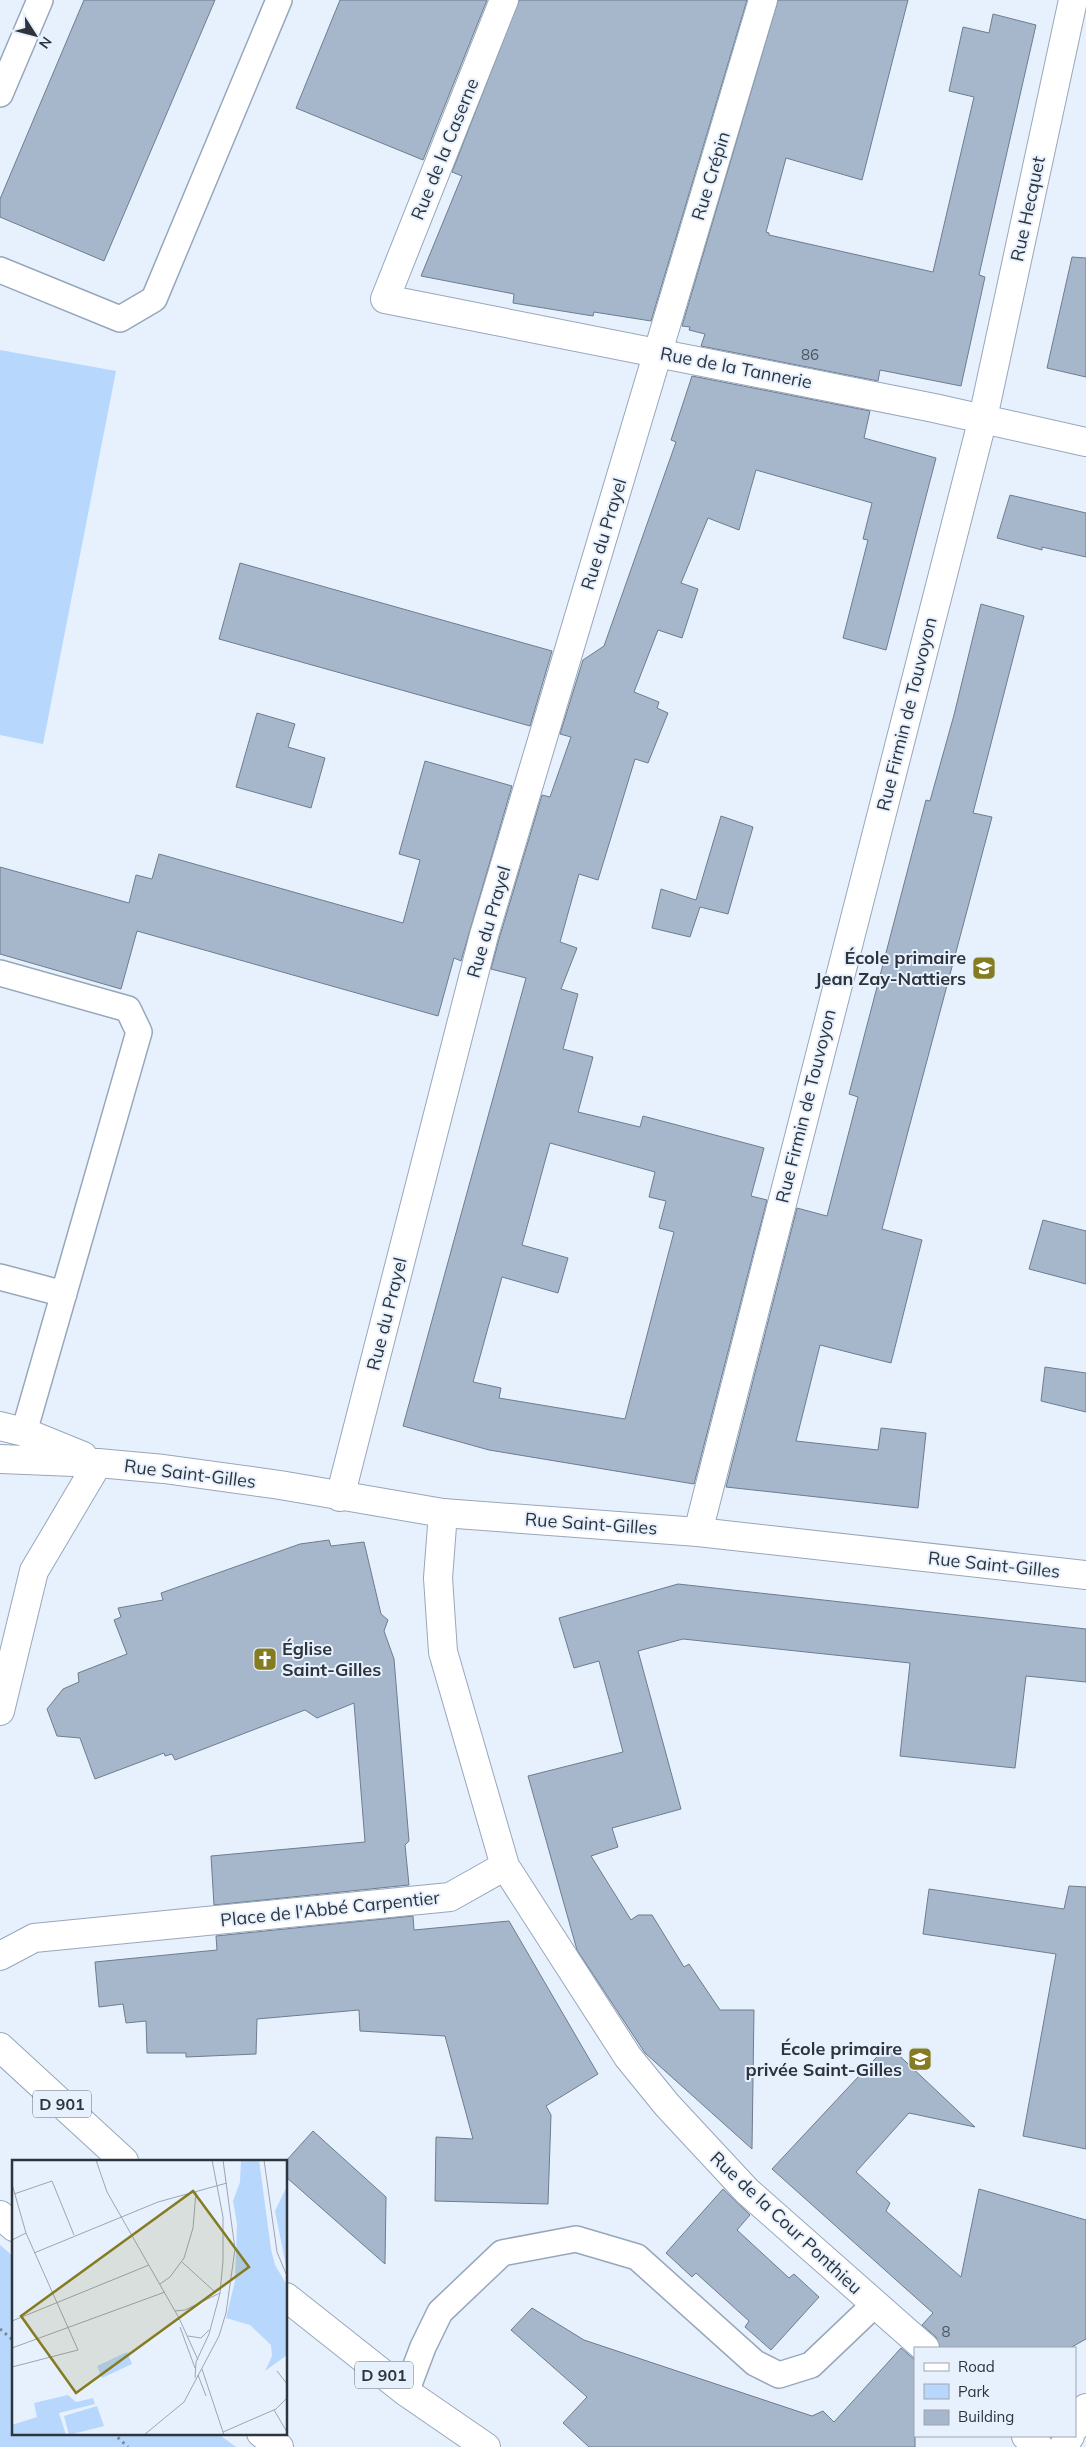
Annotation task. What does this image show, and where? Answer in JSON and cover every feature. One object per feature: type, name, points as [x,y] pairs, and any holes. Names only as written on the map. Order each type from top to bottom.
[{"type":"street","name":"Rue de la Caserne","points":[[385,299],[504,0]]},
{"type":"street","name":"Rue Crépin","points":[[658,352],[763,0]]},
{"type":"street","name":"Rue Hecquet","points":[[983,418],[1073,0]]},
{"type":"street","name":"Rue de la Tannerie","points":[[385,299],[983,418],[1086,442]]},
{"type":"street","name":"Rue du Prayel","points":[[340,1497],[484,936],[658,352]]},
{"type":"street","name":"Rue Firmin de Touvoyon","points":[[698,1532],[983,418]]},
{"type":"street","name":"Rue Saint-Gilles","points":[[12,1429],[98,1463]]},
{"type":"street","name":"Rue Saint-Gilles","points":[[0,1459],[98,1463],[226,1477],[443,1513],[698,1532],[1086,1575]]},
{"type":"street","points":[[0,1711],[34,1571],[98,1463]]},
{"type":"street","points":[[443,1513],[438,1578],[443,1652],[505,1866]]},
{"type":"street","name":"Place de l'Abbé Carpentier","points":[[0,1956],[34,1938],[450,1897],[505,1866]]},
{"type":"street","name":"Rue de la Cour Ponthieu","points":[[505,1866],[628,2057],[667,2105],[747,2191],[924,2347]]},
{"type":"street","name":"D 901","points":[[0,2047],[123,2160]]},
{"type":"street","points":[[0,2215],[12,2225]]},
{"type":"street","name":"D 901","points":[[288,2299],[406,2392],[486,2447]]},
{"type":"street","points":[[1076,2425],[1086,2408]]},
{"type":"street","points":[[262,2434],[280,2447]]},
{"type":"street","points":[[1027,2437],[1039,2447]]},
{"type":"lane","points":[[0,94],[40,0]]},
{"type":"lane","points":[[0,270],[120,319],[154,299],[279,0]]},
{"type":"lane","points":[[0,973],[128,1009],[139,1032],[64,1294],[12,1429]]},
{"type":"lane","points":[[0,1277],[64,1294]]},
{"type":"lane","points":[[406,2392],[423,2347],[440,2312],[502,2253],[576,2240],[637,2257],[755,2363],[779,2375],[812,2365],[874,2305]]},
{"type":"path","points":[[0,2329],[12,2339]]},
{"type":"path","points":[[114,2434],[128,2447]]},
{"type":"green space","points":[[0,350],[116,371],[43,744],[0,735]]},
{"type":"green space","points":[[0,2245],[12,2255],[12,2434],[218,2434],[236,2447],[0,2447]]},
{"type":"building","points":[[84,0],[215,0],[104,261],[0,217],[0,199]]},
{"type":"building","points":[[340,0],[487,0],[423,160],[296,108]]},
{"type":"building","points":[[519,0],[747,0],[651,321],[594,312],[593,316],[513,303],[514,294],[421,276],[462,176],[452,172]]},
{"type":"building","points":[[778,0],[908,0],[862,180],[786,158],[766,232],[769,235],[933,272],[974,97],[949,91],[963,27],[989,33],[993,14],[1036,25],[979,275],[985,277],[961,386],[880,370],[878,381],[701,346],[705,334],[689,330],[690,327],[682,326]]},
{"type":"building","points":[[1072,257],[1086,258],[1086,377],[1047,368]]},
{"type":"building","points":[[692,376],[870,411],[864,438],[936,458],[886,650],[843,638],[868,540],[863,539],[872,503],[756,470],[739,530],[708,518],[681,583],[698,589],[682,638],[658,630],[634,692],[659,702],[657,708],[668,713],[648,763],[635,759],[598,880],[579,874],[560,942],[577,948],[561,989],[578,994],[563,1049],[593,1057],[578,1112],[640,1127],[643,1116],[764,1148],[751,1196],[767,1200],[694,1484],[489,1450],[403,1426],[526,978],[491,969],[499,939],[542,795],[550,797],[571,737],[560,734],[583,660],[604,646],[676,442],[671,440]],"holes":[[[550,1143],[655,1172],[649,1197],[666,1201],[659,1228],[674,1232],[625,1419],[499,1398],[501,1388],[473,1382],[502,1277],[558,1293],[568,1258],[522,1245]]]},
{"type":"building","points":[[1010,495],[1086,513],[1086,557],[1042,547],[1042,550],[997,538]]},
{"type":"building","points":[[240,563],[552,651],[530,726],[219,639]]},
{"type":"building","points":[[981,604],[1024,616],[973,813],[992,817],[882,1229],[922,1240],[891,1363],[820,1345],[796,1441],[878,1450],[881,1428],[926,1433],[918,1508],[726,1487],[797,1208],[827,1216],[858,1097],[849,1094],[926,800],[930,801],[954,715]]},
{"type":"building","points":[[257,713],[295,724],[288,747],[325,758],[311,808],[236,787]]},
{"type":"building","points":[[425,761],[512,786],[461,961],[454,958],[438,1016],[137,931],[121,989],[0,954],[0,867],[129,903],[136,875],[152,879],[159,854],[403,923],[420,860],[399,854]]},
{"type":"building","points":[[721,816],[753,827],[728,914],[700,907],[690,937],[652,928],[661,889],[696,900]]},
{"type":"building","points":[[1043,1220],[1086,1231],[1086,1284],[1029,1269]]},
{"type":"building","points":[[1045,1367],[1086,1373],[1086,1412],[1041,1401]]},
{"type":"building","name":"Église Saint-Gilles","points":[[329,1540],[331,1546],[364,1542],[381,1614],[388,1620],[384,1631],[394,1659],[409,1841],[405,1845],[409,1885],[214,1905],[211,1856],[365,1842],[354,1703],[317,1718],[305,1710],[175,1760],[172,1754],[165,1756],[164,1753],[95,1779],[80,1738],[57,1736],[47,1709],[63,1689],[79,1682],[78,1673],[127,1654],[114,1620],[121,1617],[118,1608],[163,1600],[161,1593],[300,1544]]},
{"type":"building","points":[[678,1584],[1086,1629],[1086,1682],[1026,1676],[1015,1768],[900,1756],[910,1663],[683,1639],[638,1651],[681,1809],[612,1828],[618,1847],[591,1856],[631,1920],[638,1915],[652,1915],[684,1967],[689,1964],[720,2010],[754,2010],[752,2149],[645,2053],[577,1950],[528,1776],[623,1752],[599,1661],[574,1668],[559,1618]]},
{"type":"building","points":[[1069,1886],[1086,1887],[1086,2149],[1023,2136],[1056,1954],[923,1934],[929,1889],[1064,1909]]},
{"type":"building","points":[[413,1916],[414,1930],[509,1921],[598,2074],[546,2106],[551,2115],[548,2204],[435,2201],[436,2137],[473,2139],[445,2036],[360,2031],[359,2010],[257,2019],[256,2054],[186,2057],[186,2053],[147,2053],[146,2021],[126,2023],[123,2004],[99,2007],[95,1962],[217,1950],[216,1936]]},
{"type":"building","points":[[888,2045],[975,2127],[909,2113],[856,2172],[890,2203],[886,2211],[961,2277],[979,2189],[1086,2220],[1086,2339],[1072,2347],[940,2347],[936,2337],[922,2325],[933,2313],[772,2169]]},
{"type":"building","points":[[313,2131],[386,2197],[385,2264],[288,2179],[287,2160]]},
{"type":"building","points":[[723,2189],[750,2215],[737,2230],[789,2278],[794,2274],[819,2297],[771,2350],[745,2327],[749,2321],[696,2273],[692,2277],[666,2253]]},
{"type":"building","points":[[532,2308],[584,2340],[812,2416],[823,2411],[834,2422],[901,2348],[914,2359],[915,2447],[589,2447],[563,2423],[587,2397],[511,2330]]},
{"type":"place","name":"École primaire Jean Zay-Nattiers","points":[[984,968]]},
{"type":"place","name":"Église Saint-Gilles","points":[[265,1659]]},
{"type":"place","name":"École primaire privée Saint-Gilles","points":[[920,2059]]}]
